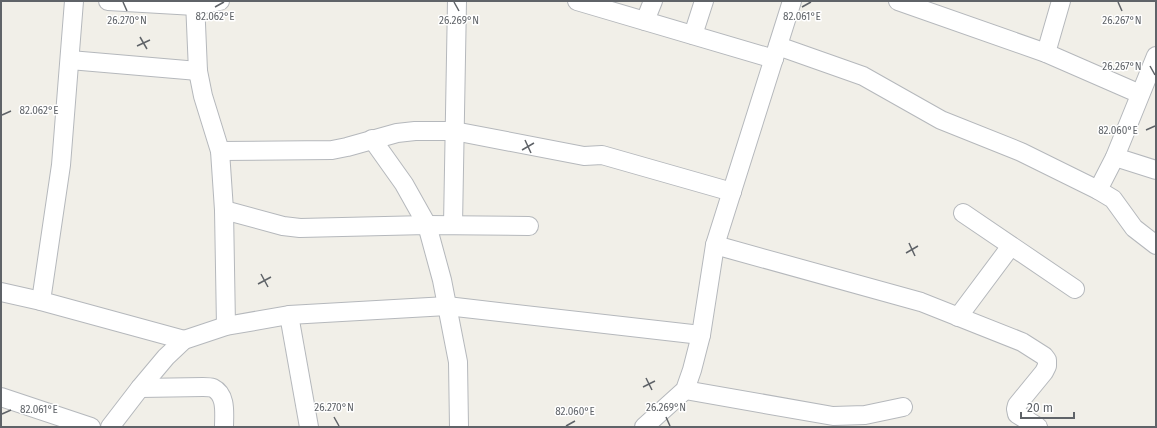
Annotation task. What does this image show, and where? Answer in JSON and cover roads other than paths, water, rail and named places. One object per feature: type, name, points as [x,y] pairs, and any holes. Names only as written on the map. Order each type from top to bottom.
[{"type":"street","points":[[41,301],[61,166],[74,1]]},
{"type":"street","points":[[108,1],[195,4],[220,1]]},
{"type":"street","points":[[453,225],[457,1]]},
{"type":"street","points":[[577,1],[693,35],[776,52],[863,76],[941,120],[1021,152],[1098,190],[1113,200],[1134,228],[1156,245]]},
{"type":"street","points":[[645,21],[653,1]]},
{"type":"street","points":[[693,35],[704,1]]},
{"type":"street","points":[[644,427],[685,390],[692,370],[701,335],[715,245],[792,1]]},
{"type":"street","points":[[898,1],[1046,53],[1140,94]]},
{"type":"street","points":[[1046,53],[1061,1]]},
{"type":"street","points":[[195,4],[198,71],[203,96],[220,151],[224,210],[226,326]]},
{"type":"street","points":[[1098,190],[1114,157],[1156,56]]},
{"type":"street","points":[[70,60],[198,71]]},
{"type":"street","points":[[220,151],[332,150],[397,132],[454,131],[584,156],[602,155],[732,192]]},
{"type":"street","points":[[372,139],[404,184],[427,225],[442,280],[458,362],[459,427]]},
{"type":"street","points":[[1114,157],[1156,170]]},
{"type":"street","points":[[224,210],[283,226],[300,228],[427,225],[529,226]]},
{"type":"street","points":[[963,214],[1075,289]]},
{"type":"street","points":[[715,245],[921,302],[1022,342],[1044,356],[1047,360],[1047,366],[1044,372],[1017,405],[1016,409],[1020,416],[1038,427]]},
{"type":"street","points":[[958,317],[1011,246]]},
{"type":"street","points":[[1,292],[41,301],[184,340]]},
{"type":"street","points":[[110,427],[166,357],[184,340],[226,326],[289,315],[447,306],[701,335]]},
{"type":"street","points":[[289,315],[309,427]]},
{"type":"street","points":[[140,388],[203,386],[213,388],[223,400],[224,427]]},
{"type":"street","points":[[685,390],[833,416],[865,415],[903,407]]},
{"type":"street","points":[[1,397],[91,427]]}]
